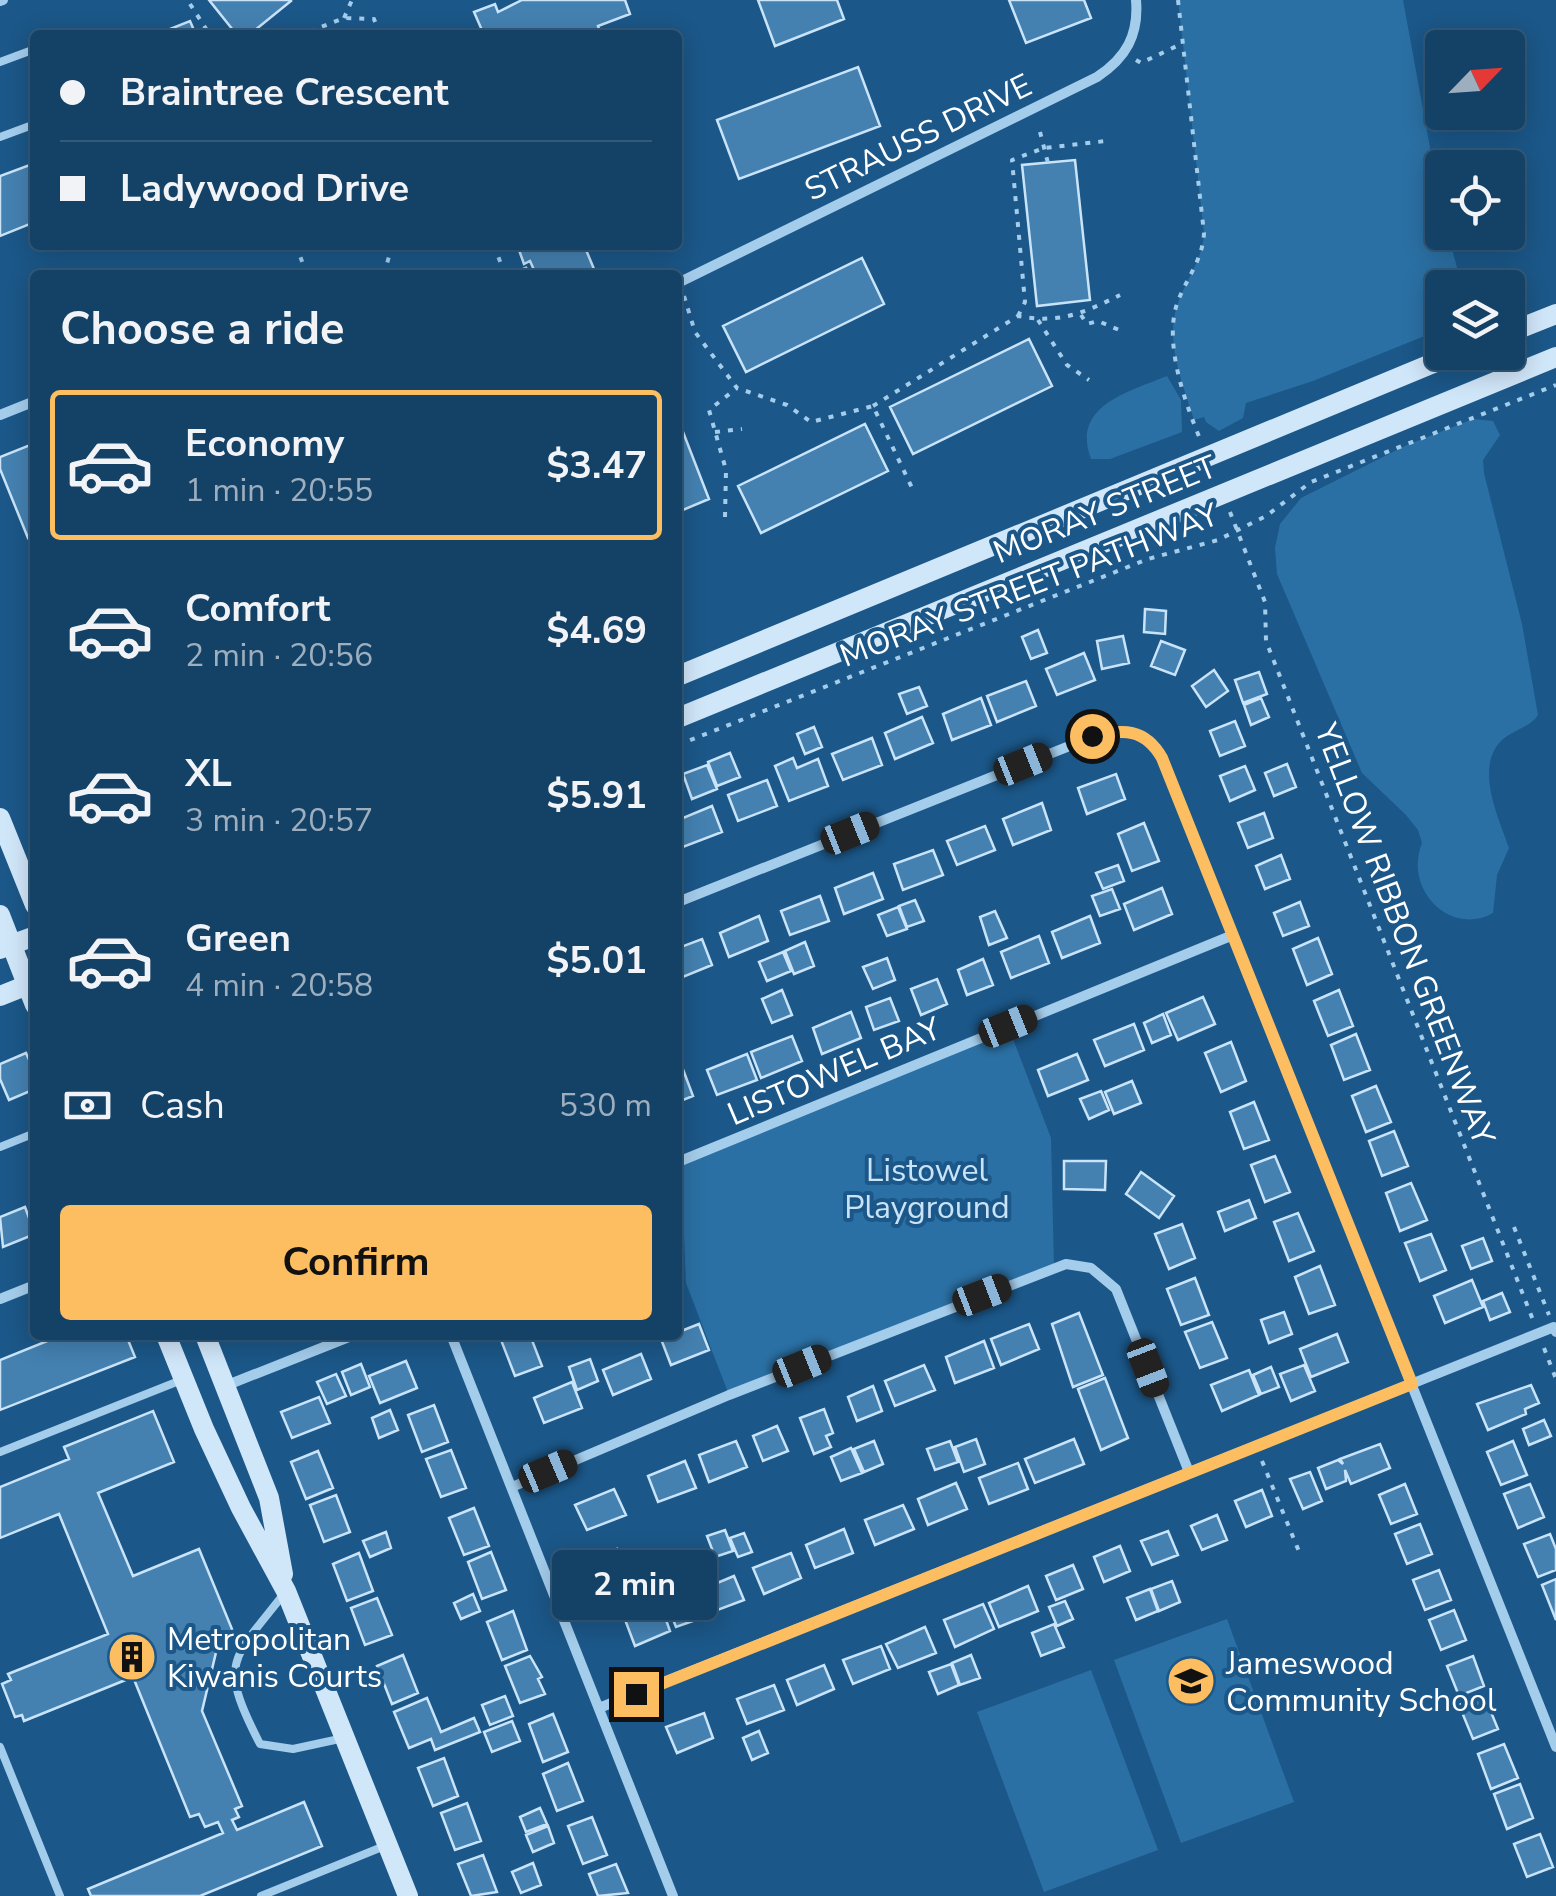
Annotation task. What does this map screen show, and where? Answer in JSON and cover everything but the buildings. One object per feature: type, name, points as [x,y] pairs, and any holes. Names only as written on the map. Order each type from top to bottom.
[{"type":"street","points":[[1125,53],[1135,33],[1136,0]]},
{"type":"street","name":"STRAUSS DRIVE","points":[[682,282],[1097,76],[1125,53]]},
{"type":"street","points":[[1525,327],[1556,314]]},
{"type":"street","name":"MORAY STREET","points":[[682,716],[1556,358]]},
{"type":"street","name":"MORAY STREET","points":[[682,674],[1425,367]]},
{"type":"street","points":[[0,414],[30,403]]},
{"type":"street","points":[[682,900],[1092,736],[1126,730],[1148,738],[1162,758],[1556,1747]]},
{"type":"street","points":[[0,818],[27,868]]},
{"type":"street","points":[[0,915],[6,946],[30,987]]},
{"type":"street","name":"LISTOWEL BAY","points":[[682,1160],[1233,935]]},
{"type":"street","points":[[6,946],[30,938]]},
{"type":"street","points":[[0,996],[30,990]]},
{"type":"street","points":[[512,1486],[730,1394],[1066,1264],[1091,1268],[1116,1289],[1189,1472]]},
{"type":"street","points":[[0,1299],[30,1287]]},
{"type":"street","points":[[599,1708],[1555,1329]]},
{"type":"street","points":[[168,1340],[241,1508],[286,1591],[408,1896]]},
{"type":"street","points":[[207,1340],[269,1498],[286,1591]]},
{"type":"street","points":[[225,1386],[341,1340]]},
{"type":"street","points":[[453,1340],[673,1896]]},
{"type":"lane","points":[[0,62],[30,51]]},
{"type":"lane","points":[[0,137],[30,126]]},
{"type":"lane","points":[[0,1147],[30,1135]]},
{"type":"lane","points":[[0,1452],[184,1379]]},
{"type":"lane","points":[[286,1591],[240,1646],[234,1666],[240,1705],[260,1744],[293,1750],[345,1738]]},
{"type":"lane","points":[[0,1748],[60,1896]]},
{"type":"lane","points":[[261,1896],[388,1845]]},
{"type":"path","points":[[344,18],[352,0]]},
{"type":"path","points":[[1178,0],[1204,247],[1176,307],[1173,324],[1176,359],[1198,432]]},
{"type":"path","points":[[190,4],[207,30]]},
{"type":"path","points":[[314,30],[344,18],[374,18],[378,30]]},
{"type":"path","points":[[1125,53],[1141,63],[1181,44]]},
{"type":"path","points":[[1040,132],[1048,163]]},
{"type":"path","points":[[682,292],[695,332],[737,388],[787,405],[811,422],[873,406],[1018,316],[1025,302],[1012,160],[1044,148],[1106,141]]},
{"type":"path","points":[[521,270],[532,266]]},
{"type":"path","points":[[1018,316],[1038,320],[1081,315],[1120,295]]},
{"type":"path","points":[[1081,315],[1087,324],[1098,322],[1124,332]]},
{"type":"path","points":[[1038,320],[1068,366],[1089,380]]},
{"type":"path","name":"MORAY STREET PATHWAY","points":[[682,744],[1148,559],[1218,540],[1266,516],[1310,482],[1556,384]]},
{"type":"path","points":[[725,517],[726,470],[710,410],[737,388]]},
{"type":"path","points":[[873,406],[912,490]]},
{"type":"path","points":[[715,432],[742,429]]},
{"type":"path","name":"YELLOW RIBBON GREENWAY","points":[[1227,504],[1264,602],[1266,641],[1556,1378]]},
{"type":"path","points":[[1514,1227],[1555,1329]]},
{"type":"path","points":[[1256,1445],[1300,1554]]},
{"type":"green space","points":[[1178,0],[1403,0],[1430,150],[1425,150],[1425,250],[1452,250],[1458,270],[1425,270],[1425,336],[1246,403],[1243,418],[1219,431],[1204,417],[1194,420],[1173,334],[1177,306],[1204,233]]},
{"type":"green space","points":[[1167,376],[1181,400],[1182,432],[1110,459],[1091,459],[1087,441],[1096,414],[1121,395]]},
{"type":"green space","points":[[1473,419],[1493,421],[1500,435],[1483,460],[1484,473],[1522,624],[1538,715],[1504,738],[1493,753],[1489,766],[1491,794],[1509,848],[1497,875],[1493,913],[1462,919],[1447,914],[1425,892],[1419,877],[1422,843],[1418,830],[1362,773],[1277,574],[1275,548],[1280,524],[1301,498],[1407,445]]},
{"type":"green space","name":"Listowel Playground","points":[[1008,1026],[1051,1138],[1054,1267],[729,1395],[686,1283],[682,1162]]},
{"type":"green space","points":[[1227,1619],[1294,1802],[1181,1843],[1114,1660]]},
{"type":"green space","points":[[1091,1670],[1158,1850],[1044,1892],[977,1712]]},
{"type":"place","name":"Metropolitan Kiwanis Courts","points":[[132,1657]]},
{"type":"place","name":"Jameswood Community School","points":[[1191,1681]]},
{"type":"route","points":[[636,1694],[1412,1384],[1162,758],[1148,738],[1138,732],[1112,731],[1092,736]]}]
